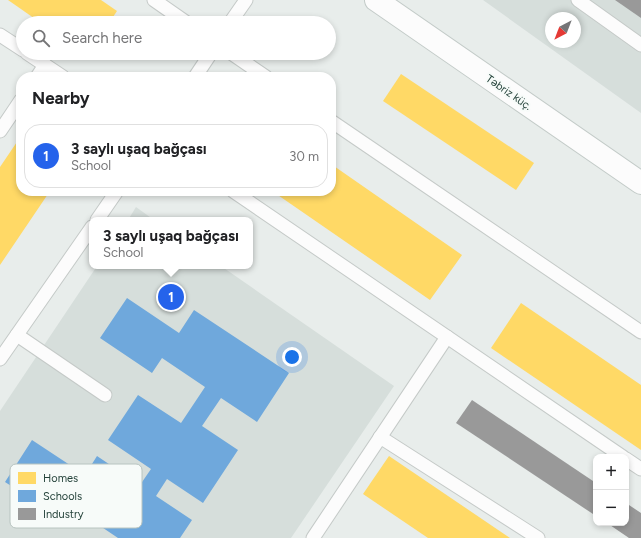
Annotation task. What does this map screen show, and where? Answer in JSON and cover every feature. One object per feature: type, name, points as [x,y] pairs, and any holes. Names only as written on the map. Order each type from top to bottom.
[{"type":"main road","name":"Təbriz küç.","points":[[376,0],[641,184]]},
{"type":"lane","points":[[154,0],[177,16]]},
{"type":"lane","points":[[235,16],[246,0]]},
{"type":"lane","points":[[578,0],[641,45]]},
{"type":"lane","points":[[0,35],[16,45]]},
{"type":"lane","points":[[38,60],[56,72]]},
{"type":"lane","points":[[198,72],[206,60]]},
{"type":"lane","points":[[241,60],[259,72]]},
{"type":"lane","points":[[40,72],[45,65]]},
{"type":"lane","points":[[1,127],[16,107]]},
{"type":"lane","points":[[336,124],[641,332]]},
{"type":"lane","points":[[99,217],[114,196]]},
{"type":"lane","points":[[239,196],[619,454]]},
{"type":"lane","points":[[0,359],[89,231]]},
{"type":"lane","points":[[17,335],[104,395]]},
{"type":"lane","points":[[313,538],[447,337]]},
{"type":"lane","points":[[380,437],[538,538]]},
{"type":"lane","points":[[629,461],[641,469]]},
{"type":"shaded area","points":[[483,0],[641,0],[641,113],[550,48],[581,48],[581,12],[545,12],[545,44]]},
{"type":"shaded area","points":[[136,207],[150,217],[130,217]]},
{"type":"shaded area","points":[[95,269],[225,269],[394,386],[291,538],[0,538],[0,411]]},
{"type":"building: Homes","points":[[8,0],[101,0],[117,11],[114,16],[31,16]]},
{"type":"building: Homes","points":[[401,74],[534,163],[516,190],[383,101]]},
{"type":"building: Homes","points":[[16,143],[16,196],[47,196],[0,265],[0,167]]},
{"type":"building: Homes","points":[[336,167],[462,255],[430,300],[279,196],[336,196]]},
{"type":"building: Homes","points":[[521,303],[641,385],[641,450],[491,348]]},
{"type":"building: Homes","points":[[389,456],[510,538],[428,538],[363,494]]},
{"type":"building: Schools","points":[[127,298],[179,333],[194,310],[289,373],[257,422],[221,398],[202,426],[238,450],[203,503],[167,479],[156,496],[192,520],[180,538],[118,538],[103,528],[142,528],[142,482],[151,469],[108,440],[138,395],[181,423],[205,387],[162,358],[152,373],[100,338]]},
{"type":"building: Schools","points":[[32,440],[68,464],[17,464]]},
{"type":"building: Schools","points":[[97,456],[109,464],[92,464]]},
{"type":"building: Schools","points":[[10,474],[10,485],[5,482]]},
{"type":"building: Industry","points":[[615,0],[641,0],[641,18]]},
{"type":"building: Industry","points":[[472,400],[593,481],[593,514],[456,423]]},
{"type":"building: Industry","points":[[629,505],[641,513],[641,538],[629,538],[611,526],[629,526]]},
{"type":"place","name":"3 saylı uşaq bağçası","points":[[171,297]]}]
